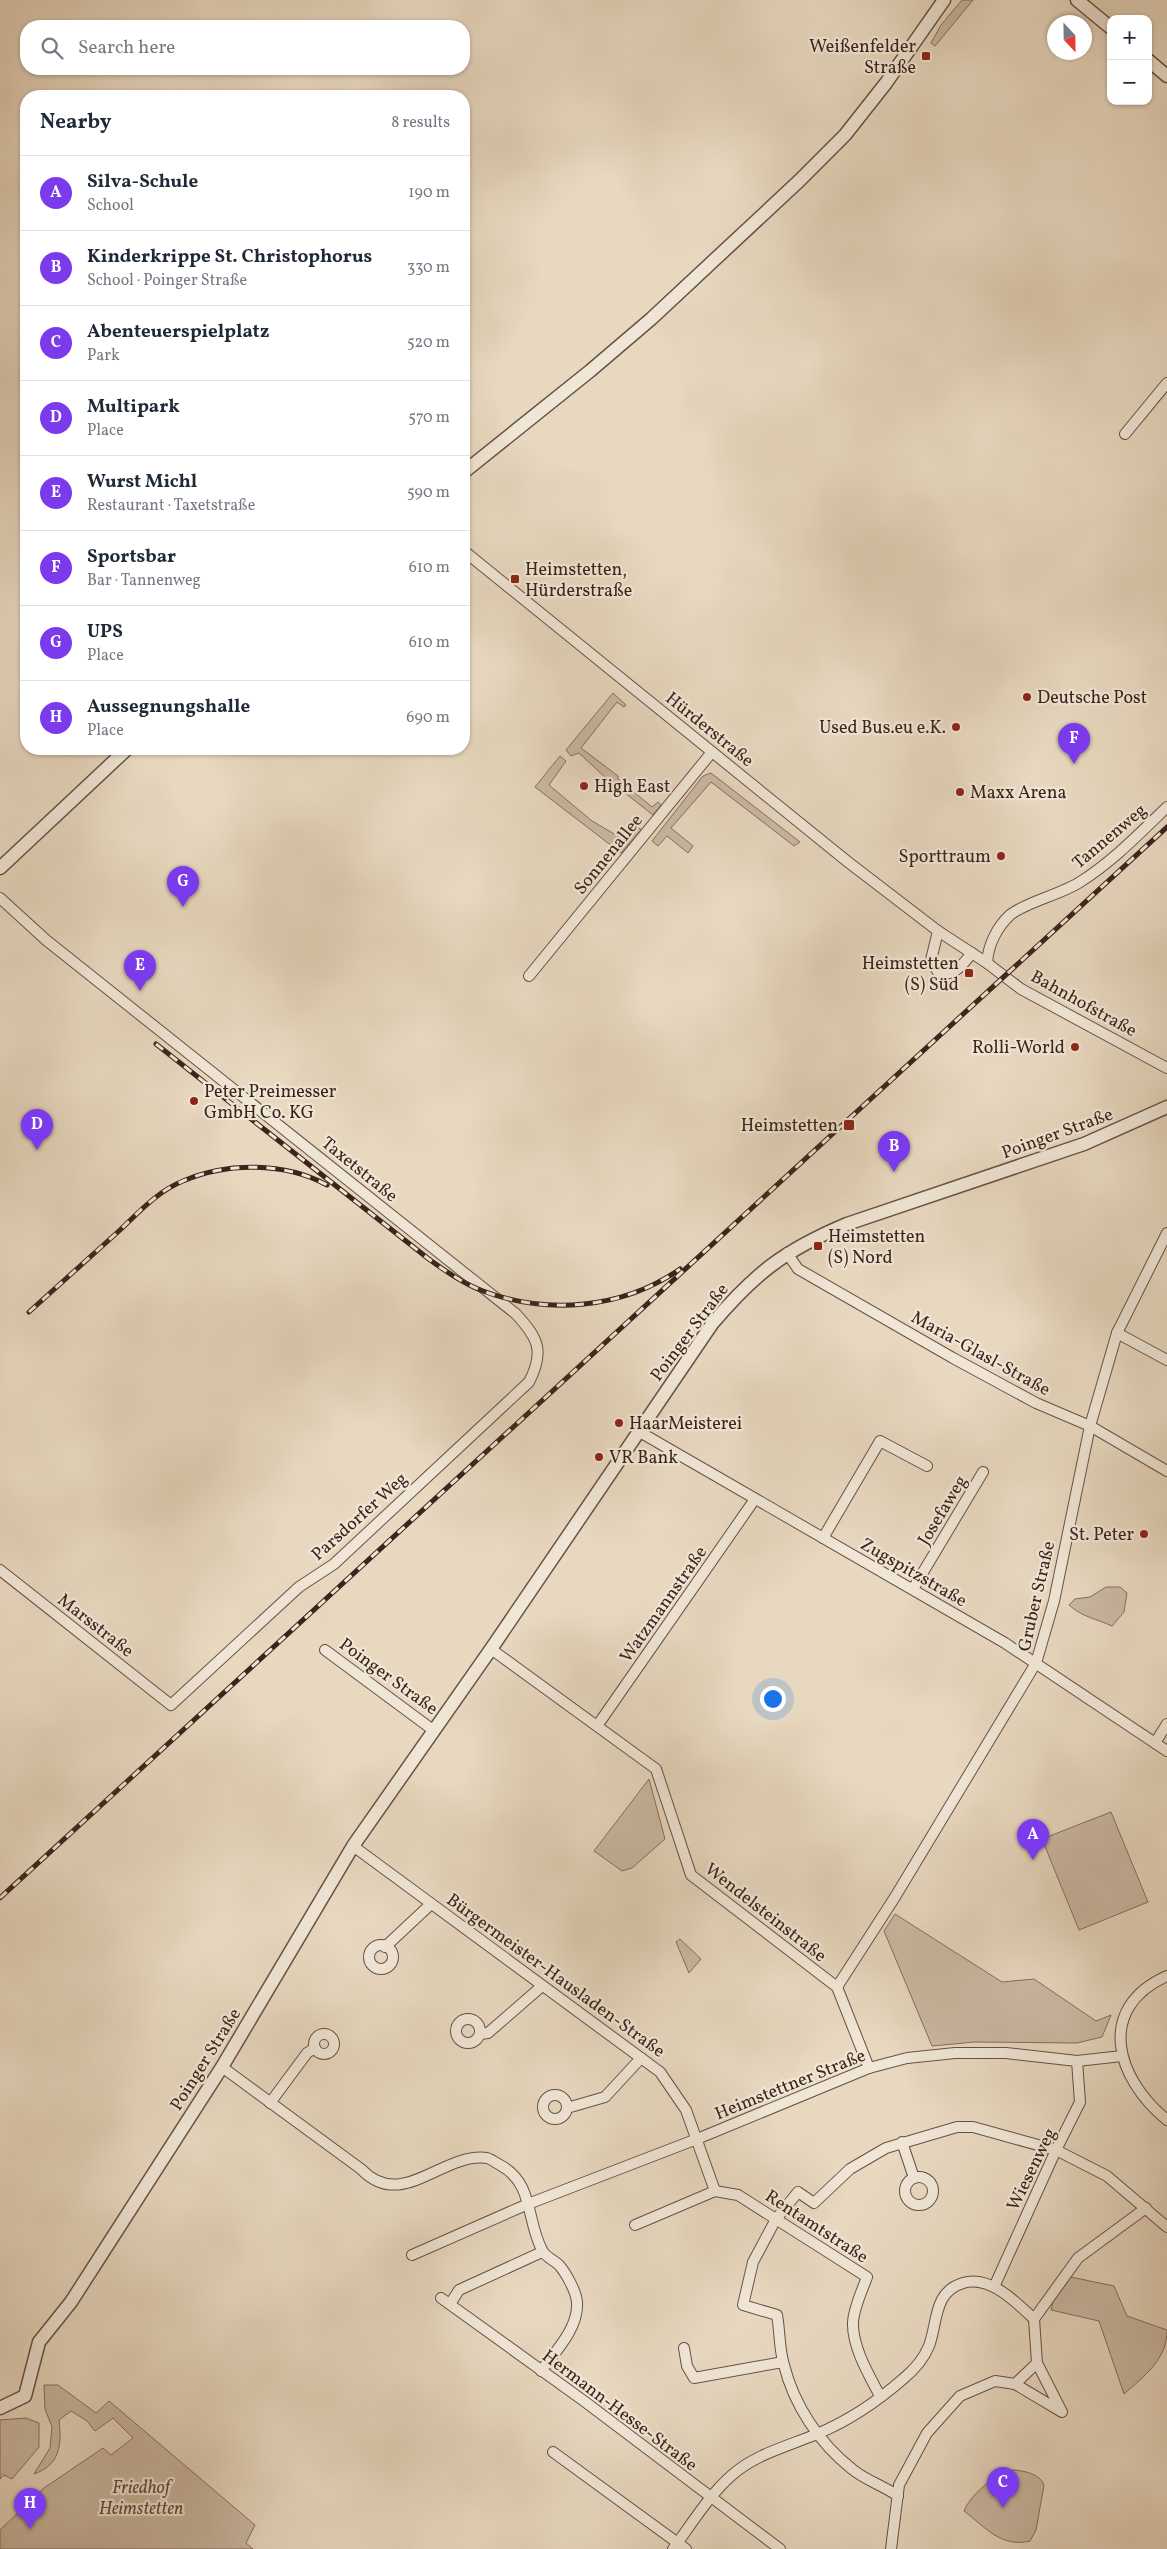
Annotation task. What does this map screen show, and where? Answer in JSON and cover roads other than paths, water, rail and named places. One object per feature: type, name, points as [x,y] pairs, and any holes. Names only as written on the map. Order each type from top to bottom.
[{"type":"street","points":[[470,467],[590,371],[651,319],[786,194],[844,135],[941,6],[952,0]]},
{"type":"street","points":[[1078,0],[1107,25]]},
{"type":"street","points":[[1152,63],[1167,76]]},
{"type":"street","points":[[1124,434],[1167,383]]},
{"type":"street","name":"Hürderstraße","points":[[470,556],[848,862],[938,931],[987,962]]},
{"type":"street","name":"Sonnenallee","points":[[529,976],[712,752]]},
{"type":"street","points":[[0,868],[121,755]]},
{"type":"street","name":"Tannenweg","points":[[987,962],[988,951],[995,934],[1011,914],[1078,884],[1106,864],[1167,807]]},
{"type":"street","name":"Taxetstraße","points":[[0,898],[46,940],[516,1314],[529,1328],[538,1346],[538,1364]]},
{"type":"street","points":[[938,931],[931,960],[938,972],[947,974],[956,971],[972,953]]},
{"type":"street","name":"Bahnhofstraße","points":[[987,962],[1022,989],[1055,1009],[1167,1068]]},
{"type":"street","name":"Poinger Straße","points":[[4,2404],[20,2400],[27,2391],[36,2351],[44,2334],[71,2302],[222,2067],[353,1846],[723,1311],[750,1281],[787,1253],[847,1224],[1070,1149],[1167,1107]]},
{"type":"street","name":"Gruber Straße","points":[[837,1987],[895,1897],[1036,1663],[1054,1601],[1090,1426],[1117,1333],[1163,1249],[1167,1234]]},
{"type":"street","name":"Maria-Glasl-Straße","points":[[787,1253],[798,1269],[1036,1403],[1090,1426],[1167,1471]]},
{"type":"street","points":[[1117,1333],[1167,1360]]},
{"type":"street","name":"Parsdorfer Weg","points":[[171,1705],[299,1587],[340,1558],[529,1382],[538,1364]]},
{"type":"street","name":"Zugspitzstraße","points":[[638,1432],[914,1590],[1036,1663],[1167,1751]]},
{"type":"street","points":[[823,1538],[880,1441],[927,1466]]},
{"type":"street","name":"Josefaweg","points":[[914,1590],[983,1472]]},
{"type":"street","name":"Watzmannstraße","points":[[598,1726],[755,1500]]},
{"type":"street","name":"Marsstraße","points":[[0,1570],[171,1705]]},
{"type":"street","name":"Wendelsteinstraße","points":[[491,1649],[656,1769],[691,1875],[837,1987]]},
{"type":"street","name":"Poinger Straße","points":[[324,1650],[434,1730]]},
{"type":"street","points":[[1155,1743],[1167,1724]]},
{"type":"street","name":"Bürgermeister-Hausladen-Straße","points":[[353,1846],[660,2072],[686,2110],[715,2191]]},
{"type":"street","points":[[385,1947],[431,1904]]},
{"type":"street","points":[[1167,1976],[1145,1988],[1129,2004],[1121,2031],[1122,2056],[1133,2083],[1152,2109],[1167,2120]]},
{"type":"street","points":[[480,2034],[488,2033],[542,1986]]},
{"type":"street","points":[[837,1987],[869,2068]]},
{"type":"street","points":[[270,2103],[307,2053],[315,2048]]},
{"type":"street","name":"Heimstettner Straße","points":[[412,2255],[528,2204],[697,2139],[869,2068],[907,2058],[955,2053],[1006,2053],[1077,2062],[1122,2056]]},
{"type":"street","points":[[567,2108],[606,2097],[641,2058]]},
{"type":"street","name":"Wiesenweg","points":[[994,2287],[1056,2150],[1080,2102],[1077,2062]]},
{"type":"street","points":[[222,2067],[361,2169],[370,2178],[387,2186],[400,2185],[471,2159],[488,2158],[506,2168],[522,2183],[542,2252],[559,2265],[570,2282],[577,2302],[573,2324],[563,2342],[541,2371]]},
{"type":"street","points":[[898,2496],[853,2470],[818,2433],[792,2392],[783,2362],[777,2315],[743,2305],[754,2262],[776,2219],[798,2192],[814,2203],[850,2169],[886,2148],[957,2127],[973,2127],[1056,2150],[1107,2176],[1167,2227]]},
{"type":"street","points":[[902,2142],[914,2178]]},
{"type":"street","points":[[635,2225],[715,2191]]},
{"type":"street","name":"Rentamtstraße","points":[[715,2191],[738,2195],[867,2277],[855,2311],[853,2329],[856,2344],[880,2396]]},
{"type":"street","points":[[891,2549],[899,2486],[927,2433],[960,2396],[995,2381],[1016,2384],[1062,2412],[1037,2362],[1034,2319],[1078,2258],[1146,2208]]},
{"type":"street","points":[[450,2304],[459,2290],[542,2252]]},
{"type":"street","points":[[675,2546],[711,2498],[731,2476],[757,2458],[818,2433],[880,2396],[904,2378],[923,2358],[929,2345],[938,2303],[948,2291],[963,2283],[978,2282],[994,2287],[1016,2302],[1034,2319]]},
{"type":"street","name":"Hermann-Hesse-Straße","points":[[441,2298],[584,2401],[780,2549]]},
{"type":"street","points":[[684,2348],[687,2366],[694,2378],[783,2362]]},
{"type":"street","points":[[1016,2384],[1037,2362]]},
{"type":"street","points":[[553,2452],[675,2546],[686,2549]]},
{"type":"railway","points":[[0,1898],[1167,827]]},
{"type":"railway","points":[[156,1044],[430,1260],[476,1288],[508,1299],[533,1303],[558,1305],[584,1304],[634,1293],[680,1269]]},
{"type":"railway","points":[[29,1312],[149,1202],[165,1190],[183,1181],[218,1170],[256,1167],[293,1172],[311,1177],[327,1185]]},
{"type":"place","name":"Weißenfelder Straße","points":[[926,56]]},
{"type":"place","name":"Heimstetten, Hürderstraße","points":[[515,579]]},
{"type":"place","name":"Deutsche Post","points":[[1027,697]]},
{"type":"place","name":"Used Bus.eu e.K.","points":[[956,727]]},
{"type":"place","name":"Sportsbar","points":[[1074,764]]},
{"type":"place","name":"High East","points":[[584,786]]},
{"type":"place","name":"Maxx Arena","points":[[960,792]]},
{"type":"place","name":"Sporttraum","points":[[1001,856]]},
{"type":"place","name":"UPS","points":[[183,907]]},
{"type":"place","name":"Heimstetten (S) Süd","points":[[969,973]]},
{"type":"place","name":"Wurst Michl","points":[[140,991]]},
{"type":"place","name":"Rolli-World","points":[[1075,1047]]},
{"type":"place","name":"Peter Preimesser GmbH Co. KG","points":[[194,1101]]},
{"type":"place","name":"Heimstetten","points":[[849,1125]]},
{"type":"place","name":"Multipark","points":[[37,1150]]},
{"type":"place","name":"Kinderkrippe St. Christophorus","points":[[894,1172]]},
{"type":"place","name":"Heimstetten (S) Nord","points":[[818,1246]]},
{"type":"place","name":"HaarMeisterei","points":[[619,1423]]},
{"type":"place","name":"VR Bank","points":[[599,1457]]},
{"type":"place","name":"St. Peter","points":[[1144,1534]]},
{"type":"place","name":"Silva-Schule","points":[[1033,1860]]},
{"type":"place","name":"Abenteuerspielplatz","points":[[1003,2508]]},
{"type":"place","name":"Aussegnungshalle","points":[[30,2529]]},
{"type":"park label","name":"Friedhof Heimstetten","points":[[141,2497]]}]
